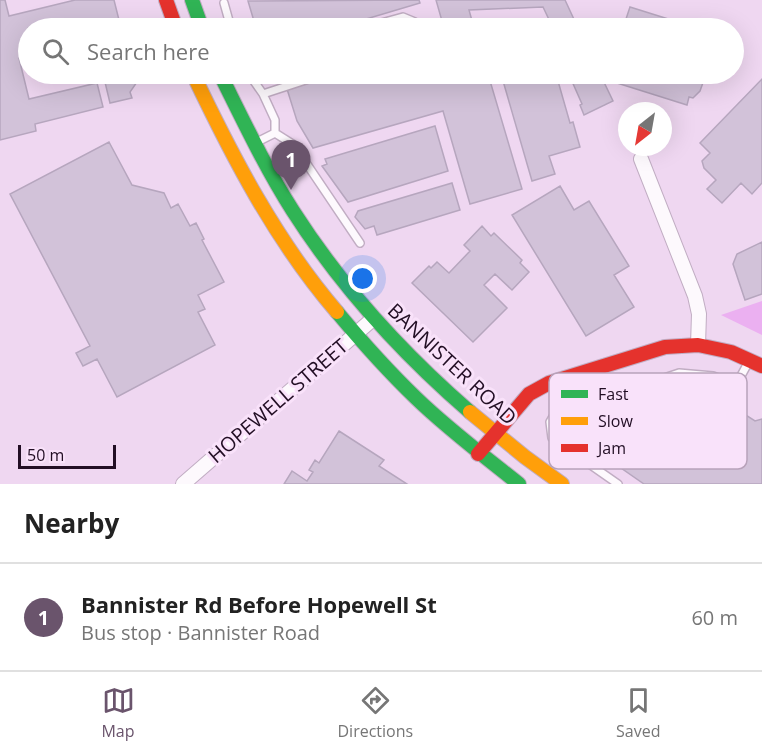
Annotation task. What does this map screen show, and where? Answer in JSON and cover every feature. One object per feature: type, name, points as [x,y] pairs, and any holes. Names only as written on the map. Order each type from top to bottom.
[{"type":"main road","points":[[166,0],[172,18]]},
{"type":"main road","points":[[192,0],[198,18]]},
{"type":"main road","points":[[199,84],[233,159],[257,201],[282,240],[354,334],[398,381],[478,454],[519,484]]},
{"type":"main road","name":"BANNISTER ROAD","points":[[225,84],[255,144],[304,228],[374,318],[414,361],[495,433],[562,484]]},
{"type":"main road","points":[[581,373],[665,347],[698,345],[731,352],[756,363]]},
{"type":"main road","points":[[478,454],[529,394],[549,383]]},
{"type":"street","points":[[641,159],[695,296],[699,314],[698,345]]},
{"type":"street","name":"HOPEWELL STREET","points":[[183,484],[374,318]]},
{"type":"lane","points":[[224,3],[228,18]]},
{"type":"lane","points":[[256,84],[274,120],[275,133]]},
{"type":"lane","points":[[263,94],[294,84]]},
{"type":"lane","points":[[255,144],[275,133]]},
{"type":"lane","points":[[275,133],[294,145],[360,243]]},
{"type":"lane","points":[[596,469],[618,484]]},
{"type":"shaded area","points":[[762,301],[762,335],[721,315]]},
{"type":"building","points":[[0,0],[5,0],[9,16],[75,0],[114,0],[118,18],[18,18],[18,84],[25,84],[29,99],[97,84],[103,107],[35,124],[36,131],[0,140]]},
{"type":"building","points":[[419,0],[420,3],[370,18],[253,18],[248,1]]},
{"type":"building","points":[[436,0],[565,0],[573,18],[548,18],[543,7],[469,10],[471,18],[441,18]]},
{"type":"building","points":[[630,7],[665,18],[626,18]]},
{"type":"building","points":[[762,79],[762,183],[752,194],[741,183],[722,203],[707,189],[716,180],[704,168],[702,161],[710,153],[700,143]]},
{"type":"building","points":[[105,84],[136,84],[130,92],[132,98],[110,103]]},
{"type":"building","points":[[305,84],[491,84],[522,189],[470,204],[443,111],[313,148],[297,121],[287,89]]},
{"type":"building","points":[[504,84],[559,84],[570,123],[573,122],[580,147],[549,156],[555,174],[532,181]]},
{"type":"building","points":[[573,84],[605,84],[613,101],[584,115],[580,105],[582,104]]},
{"type":"building","points":[[620,84],[702,84],[700,91],[693,98],[689,97],[687,105]]},
{"type":"building","points":[[435,126],[448,171],[348,202],[322,166],[327,164],[325,159]]},
{"type":"building","points":[[109,142],[132,185],[164,193],[171,208],[178,204],[190,226],[196,223],[204,239],[202,240],[224,282],[198,295],[205,309],[198,312],[215,345],[117,397],[97,359],[83,366],[76,353],[90,346],[10,194]]},
{"type":"building","points":[[452,183],[460,210],[377,235],[374,226],[365,229],[355,217],[358,211]]},
{"type":"building","points":[[560,186],[574,210],[589,201],[629,266],[614,275],[634,307],[586,336],[512,215]]},
{"type":"building","points":[[482,226],[491,236],[494,233],[522,260],[520,263],[529,272],[512,290],[495,274],[484,285],[507,308],[473,342],[412,283],[429,266],[431,268],[437,262],[449,273],[470,251],[464,245]]},
{"type":"building","points":[[762,242],[762,294],[745,300],[733,264],[737,254]]},
{"type":"building","points":[[747,416],[755,421],[762,419],[762,484],[644,484],[622,469],[747,469]]},
{"type":"building","points":[[339,431],[384,460],[379,466],[407,484],[284,484],[292,471],[307,481],[313,472],[309,470],[315,460],[319,463]]},
{"type":"traffic: fast","points":[[192,0],[198,18]]},
{"type":"traffic: fast","points":[[225,84],[283,194],[331,266],[397,343],[470,412]]},
{"type":"traffic: fast","points":[[337,312],[416,398],[519,484]]},
{"type":"traffic: slow","points":[[198,84],[240,167],[275,228],[294,257],[337,312]]},
{"type":"traffic: slow","points":[[470,412],[562,484]]},
{"type":"traffic: jam","points":[[166,0],[172,18]]},
{"type":"traffic: jam","points":[[581,373],[665,347],[698,345],[731,352],[762,366]]},
{"type":"traffic: jam","points":[[478,454],[529,394],[549,383]]},
{"type":"place","name":"Bannister Rd Before Hopewell St","points":[[291,190]]}]
